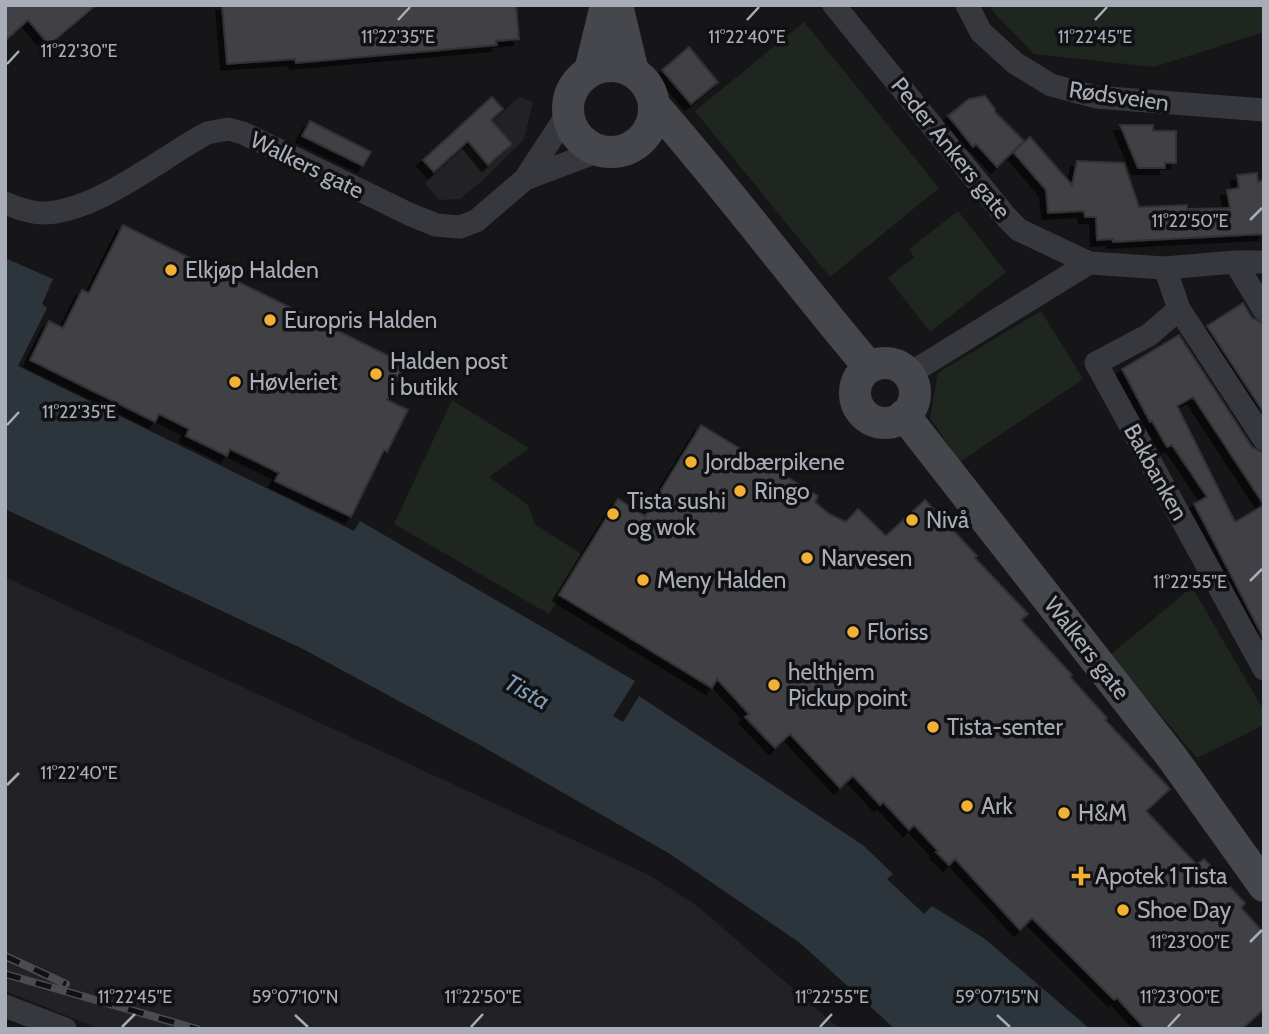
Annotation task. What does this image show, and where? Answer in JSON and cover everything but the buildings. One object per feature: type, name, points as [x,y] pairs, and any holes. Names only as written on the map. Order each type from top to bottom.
[{"type":"street","points":[[590,71],[606,5]]},
{"type":"street","points":[[617,5],[634,72],[647,86],[654,105],[706,164],[869,367]]},
{"type":"street","name":"Peder Ankers gate","points":[[834,5],[1007,219],[1019,230],[1089,263]]},
{"type":"street","name":"Rødsveien","points":[[967,5],[981,32],[1015,63],[1051,85],[1096,97],[1264,110]]},
{"type":"street","points":[[634,72],[612,66],[590,71],[578,81],[570,96],[568,113],[571,125],[587,145],[611,152],[623,150],[643,138],[652,122],[654,105]]},
{"type":"street","name":"Walkers gate","points":[[5,204],[41,213],[87,204],[207,133],[228,129],[243,133],[395,208],[436,225],[460,227],[476,221],[525,179],[568,113]]},
{"type":"street","points":[[643,138],[706,164]]},
{"type":"street","name":"Walkers gate","points":[[525,179],[599,150]]},
{"type":"street","points":[[1235,262],[1264,310]]},
{"type":"street","points":[[909,374],[1089,263],[1165,268],[1264,262]]},
{"type":"street","points":[[1165,268],[1179,309],[1264,439]]},
{"type":"street","name":"Bakbanken","points":[[1179,309],[1149,335],[1096,363],[1264,669]]},
{"type":"street","points":[[890,363],[909,374],[913,382],[914,400],[904,415],[890,422],[883,422],[875,421],[862,412],[855,393],[856,383],[869,367],[890,363]]},
{"type":"street","name":"Walkers gate","points":[[904,415],[1171,756],[1264,886]]},
{"type":"street","points":[[5,1006],[65,1029]]},
{"type":"shaded area","points":[[989,5],[1264,5],[1264,32],[1154,67],[1034,54]]},
{"type":"shaded area","points":[[804,22],[939,188],[830,277],[695,111]]},
{"type":"shaded area","points":[[519,97],[533,102],[524,139],[460,199],[439,200],[425,183]]},
{"type":"shaded area","points":[[958,211],[1006,272],[930,332],[888,278],[914,257],[909,249]]},
{"type":"shaded area","points":[[1041,311],[1083,379],[960,462],[930,418],[938,373]]},
{"type":"shaded area","points":[[452,400],[529,448],[489,477],[528,505],[535,524],[584,556],[549,614],[394,524]]},
{"type":"shaded area","points":[[5,577],[649,875],[696,905],[840,1029],[100,1029],[5,991]]},
{"type":"shaded area","points":[[1192,587],[1264,711],[1264,725],[1197,758],[1110,655]]},
{"type":"water","name":"Tista","points":[[5,258],[53,279],[42,304],[47,308],[18,366],[354,531],[360,521],[635,681],[613,716],[623,722],[639,696],[864,846],[893,874],[887,879],[924,914],[932,906],[985,939],[1090,1029],[895,1029],[800,943],[670,854],[478,744],[303,649],[5,509]]},
{"type":"railway","points":[[5,956],[66,984]]},
{"type":"railway","points":[[5,974],[197,1029]]},
{"type":"place","name":"Elkjøp Halden","points":[[171,270]]},
{"type":"place","name":"Europris Halden","points":[[270,320]]},
{"type":"place","name":"Halden post i butikk","points":[[376,374]]},
{"type":"place","name":"Høvleriet","points":[[235,382]]},
{"type":"place","name":"Jordbærpikene","points":[[691,462]]},
{"type":"place","name":"Ringo","points":[[740,491]]},
{"type":"place","name":"Tista sushi og wok","points":[[613,514]]},
{"type":"place","name":"Nivå","points":[[912,520]]},
{"type":"place","name":"Narvesen","points":[[807,558]]},
{"type":"place","name":"Meny Halden","points":[[643,580]]},
{"type":"place","name":"Floriss","points":[[853,632]]},
{"type":"place","name":"helthjem Pickup point","points":[[774,685]]},
{"type":"place","name":"Tista-senter","points":[[933,727]]},
{"type":"place","name":"Ark","points":[[967,806]]},
{"type":"place","name":"H&M","points":[[1064,813]]},
{"type":"place","name":"Apotek 1 Tista","points":[[1081,876]]},
{"type":"place","name":"Shoe Day","points":[[1123,910]]}]
